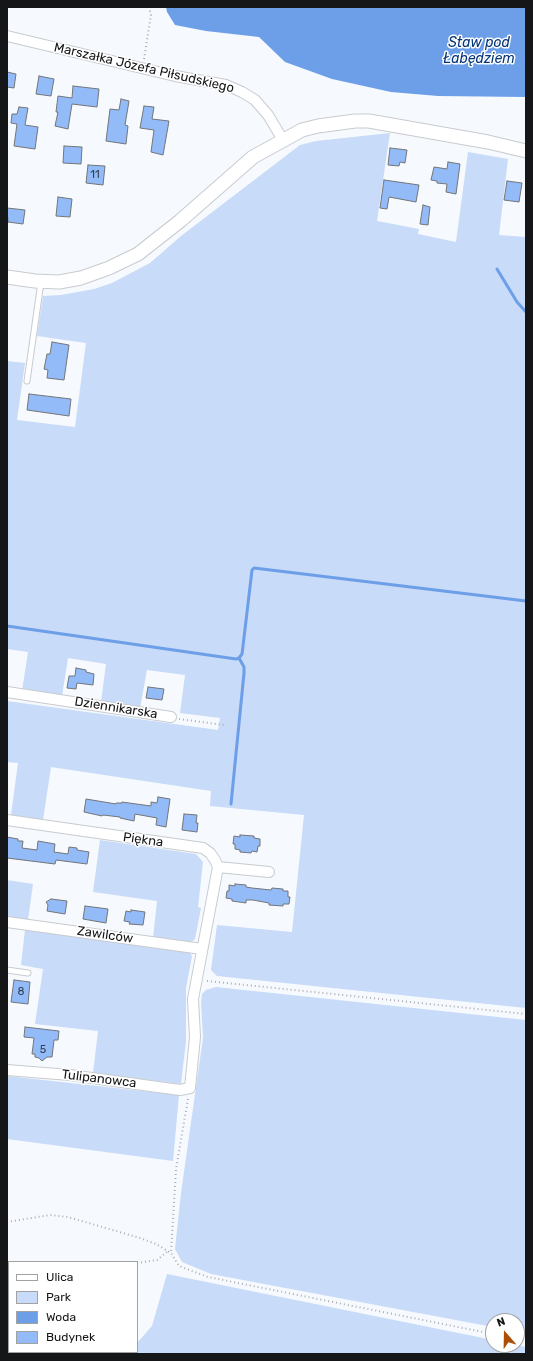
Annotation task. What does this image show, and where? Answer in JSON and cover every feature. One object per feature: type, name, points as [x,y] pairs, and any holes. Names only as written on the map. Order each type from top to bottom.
[{"type":"street","name":"Marszałka Józefa Piłsudskiego","points":[[7,36],[175,76],[226,85],[255,100],[268,115],[283,140]]},
{"type":"street","points":[[7,277],[58,282],[81,278],[109,268],[138,254],[180,221],[253,157],[302,130],[318,126],[355,121],[369,121],[488,142],[526,151]]},
{"type":"street","name":"Dziennikarska","points":[[7,692],[171,717]]},
{"type":"street","name":"Piękna","points":[[7,820],[203,848],[210,853],[218,867]]},
{"type":"street","points":[[190,1088],[195,1037],[193,1000],[198,980],[202,949],[218,867],[269,872]]},
{"type":"street","name":"Zawilców","points":[[7,922],[202,949]]},
{"type":"street","name":"Tulipanowca","points":[[7,1070],[70,1075],[180,1090],[190,1088]]},
{"type":"lane","points":[[27,381],[41,281]]},
{"type":"lane","points":[[7,970],[28,973]]},
{"type":"path","points":[[142,68],[151,15],[149,7]]},
{"type":"path","name":"Dziennikarska","points":[[171,717],[182,720],[224,725]]},
{"type":"path","points":[[198,980],[526,1014]]},
{"type":"path","points":[[172,1254],[176,1169],[190,1088]]},
{"type":"path","points":[[7,1222],[50,1215],[68,1217],[156,1244],[172,1254],[179,1266],[208,1277],[485,1332]]},
{"type":"path","points":[[138,1263],[157,1260],[168,1251]]},
{"type":"green space","points":[[390,133],[377,221],[419,229],[418,234],[456,242],[468,152],[508,159],[499,235],[526,237],[526,1008],[217,976],[211,970],[217,925],[292,932],[304,815],[210,806],[211,791],[51,767],[43,820],[11,815],[18,763],[7,762],[7,701],[218,730],[220,718],[180,713],[185,675],[147,670],[140,708],[101,702],[106,664],[68,658],[62,696],[22,691],[28,652],[7,649],[7,361],[25,363],[17,420],[75,427],[86,343],[37,336],[43,296],[61,295],[94,289],[112,283],[150,263],[181,236],[300,145],[316,141]]},
{"type":"green space","points":[[100,840],[196,854],[203,862],[198,907],[201,908],[195,939],[190,943],[153,938],[157,901],[93,892]]},
{"type":"green space","points":[[7,880],[33,884],[28,920],[7,917]]},
{"type":"green space","points":[[25,930],[189,951],[192,956],[186,988],[186,1041],[181,1084],[93,1073],[98,1031],[35,1024],[43,969],[21,965]]},
{"type":"green space","points":[[216,987],[526,1020],[526,1334],[525,1313],[485,1313],[485,1325],[211,1274],[182,1262],[175,1249],[181,1193],[203,1038],[201,1003],[202,994],[206,990]]},
{"type":"green space","points":[[7,1076],[179,1095],[173,1161],[7,1139]]},
{"type":"green space","points":[[167,1274],[485,1338],[485,1353],[525,1353],[525,1347],[526,1354],[128,1354],[138,1353],[138,1342],[152,1326]]},
{"type":"water","name":"Staw pod Łabędziem","points":[[166,7],[526,7],[526,97],[438,96],[391,92],[332,79],[285,62],[259,37],[206,31],[175,25],[167,12]]},
{"type":"building","points":[[7,72],[16,74],[14,88],[7,87]]},
{"type":"building","points":[[39,76],[54,79],[51,96],[36,94]]},
{"type":"building","points":[[73,86],[99,89],[97,107],[72,104],[68,129],[55,126],[58,112],[56,112],[58,96],[72,98]]},
{"type":"building","points":[[121,99],[129,101],[125,125],[128,126],[126,144],[106,141],[110,109],[119,110]]},
{"type":"building","points":[[144,106],[154,107],[152,119],[169,121],[163,155],[151,152],[154,130],[140,128]]},
{"type":"building","points":[[19,107],[28,108],[25,125],[38,127],[35,149],[14,146],[17,124],[11,123],[12,114],[17,114]]},
{"type":"building","points":[[64,146],[82,147],[81,164],[63,163]]},
{"type":"building","points":[[390,148],[407,150],[405,163],[400,162],[399,166],[388,165]]},
{"type":"building","points":[[448,162],[460,164],[456,194],[446,192],[447,184],[437,183],[437,181],[431,180],[434,167],[447,169]]},
{"type":"building","points":[[88,165],[105,166],[103,185],[86,183]]},
{"type":"building","points":[[384,180],[419,185],[416,202],[389,197],[387,209],[380,208]]},
{"type":"building","points":[[507,181],[522,183],[519,202],[504,200]]},
{"type":"building","points":[[58,197],[72,199],[70,217],[56,216]]},
{"type":"building","points":[[423,205],[430,207],[428,225],[420,224]]},
{"type":"building","points":[[7,208],[25,210],[23,224],[8,222]]},
{"type":"building","points":[[52,342],[69,345],[64,380],[47,378],[48,370],[44,369],[47,354],[50,354]]},
{"type":"building","points":[[29,394],[71,399],[69,416],[27,410]]},
{"type":"building","points":[[76,668],[86,670],[86,672],[94,674],[93,685],[77,683],[76,689],[67,688],[69,676],[75,676]]},
{"type":"building","points":[[148,687],[164,689],[162,700],[146,698]]},
{"type":"building","points":[[158,797],[170,799],[166,827],[156,825],[157,818],[135,814],[134,821],[120,817],[102,816],[84,812],[86,799],[116,804],[122,802],[151,806],[151,802],[157,803]]},
{"type":"building","points":[[184,814],[197,815],[197,832],[182,830]]},
{"type":"building","points":[[240,835],[254,836],[254,838],[260,839],[260,846],[258,846],[257,852],[240,852],[240,850],[235,849],[235,844],[233,844],[234,836],[240,837]]},
{"type":"building","points":[[7,837],[18,839],[18,841],[23,841],[22,848],[37,850],[38,841],[55,844],[54,852],[68,854],[69,847],[89,852],[87,864],[56,860],[55,864],[7,858]]},
{"type":"building","points":[[235,884],[271,890],[272,888],[283,889],[283,891],[288,891],[288,897],[290,897],[289,904],[283,904],[283,906],[269,905],[269,903],[253,900],[246,900],[246,903],[232,901],[232,899],[226,898],[227,891],[229,891],[229,885],[235,886]]},
{"type":"building","points":[[51,899],[67,901],[65,914],[47,911],[48,905],[46,902]]},
{"type":"building","points":[[85,906],[108,909],[106,923],[83,919]]},
{"type":"building","points":[[131,910],[145,912],[143,925],[129,924],[130,922],[124,921],[126,911],[131,912]]},
{"type":"building","points":[[14,980],[30,982],[28,1004],[11,1002]]},
{"type":"building","points":[[25,1027],[59,1031],[58,1040],[54,1040],[52,1057],[47,1057],[42,1061],[35,1057],[35,1054],[32,1054],[34,1038],[24,1037]]},
{"type":"waterway","points":[[497,269],[517,302],[526,312]]},
{"type":"waterway","points":[[239,658],[242,654],[252,570],[254,568],[526,601]]},
{"type":"waterway","points":[[7,626],[236,659],[239,658]]},
{"type":"waterway","points":[[231,804],[244,673],[244,667],[239,658]]}]
